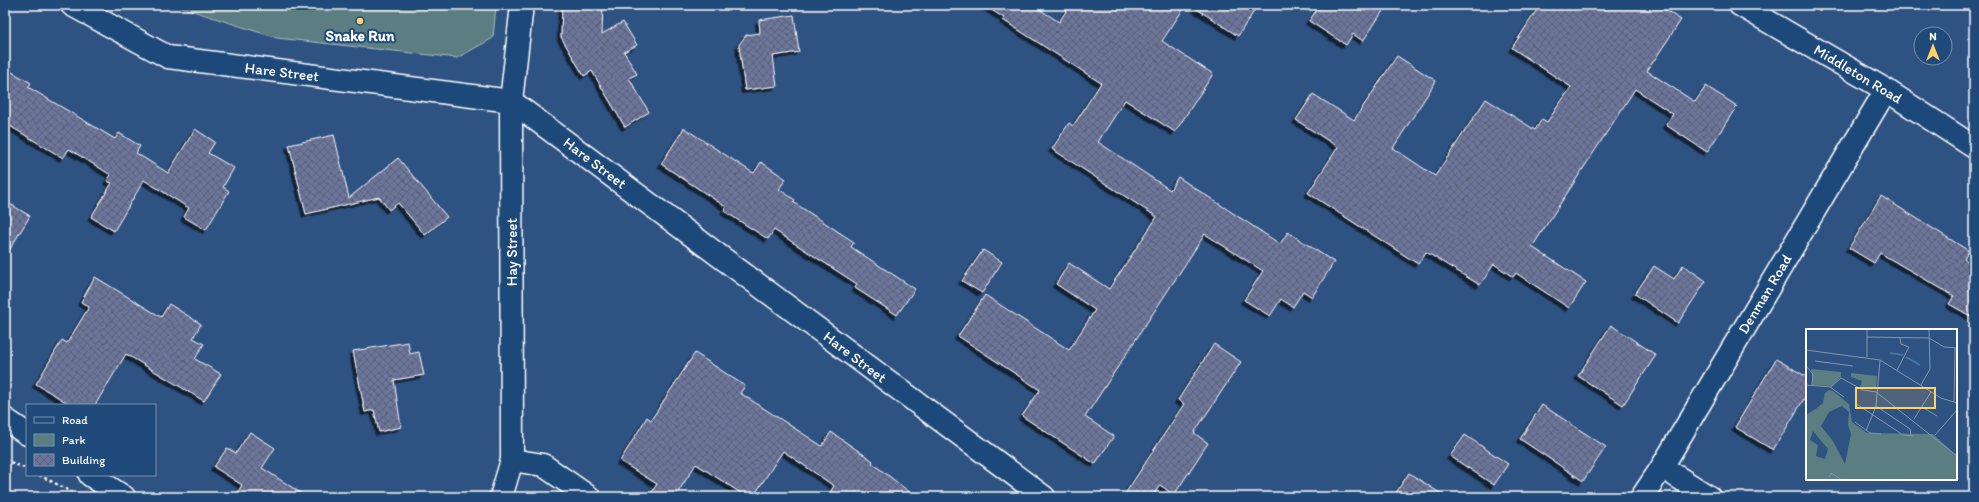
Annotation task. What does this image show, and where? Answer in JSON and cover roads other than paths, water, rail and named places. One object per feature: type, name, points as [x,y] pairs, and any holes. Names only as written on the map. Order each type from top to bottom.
[{"type":"street","name":"Hare Street","points":[[72,5],[168,57],[511,101],[1044,497]]},
{"type":"street","name":"Hay Street","points":[[501,497],[512,460],[511,101],[522,5]]},
{"type":"street","name":"Middleton Road","points":[[1740,5],[1886,90],[1974,147]]},
{"type":"street","name":"Denman Road","points":[[1642,497],[1662,467],[1886,90]]},
{"type":"street","points":[[5,419],[26,433]]},
{"type":"street","points":[[512,460],[543,465],[589,497]]},
{"type":"street","points":[[1662,467],[1709,497]]},
{"type":"street","points":[[92,476],[124,497]]},
{"type":"place","name":"Snake Run","points":[[360,21]]}]
